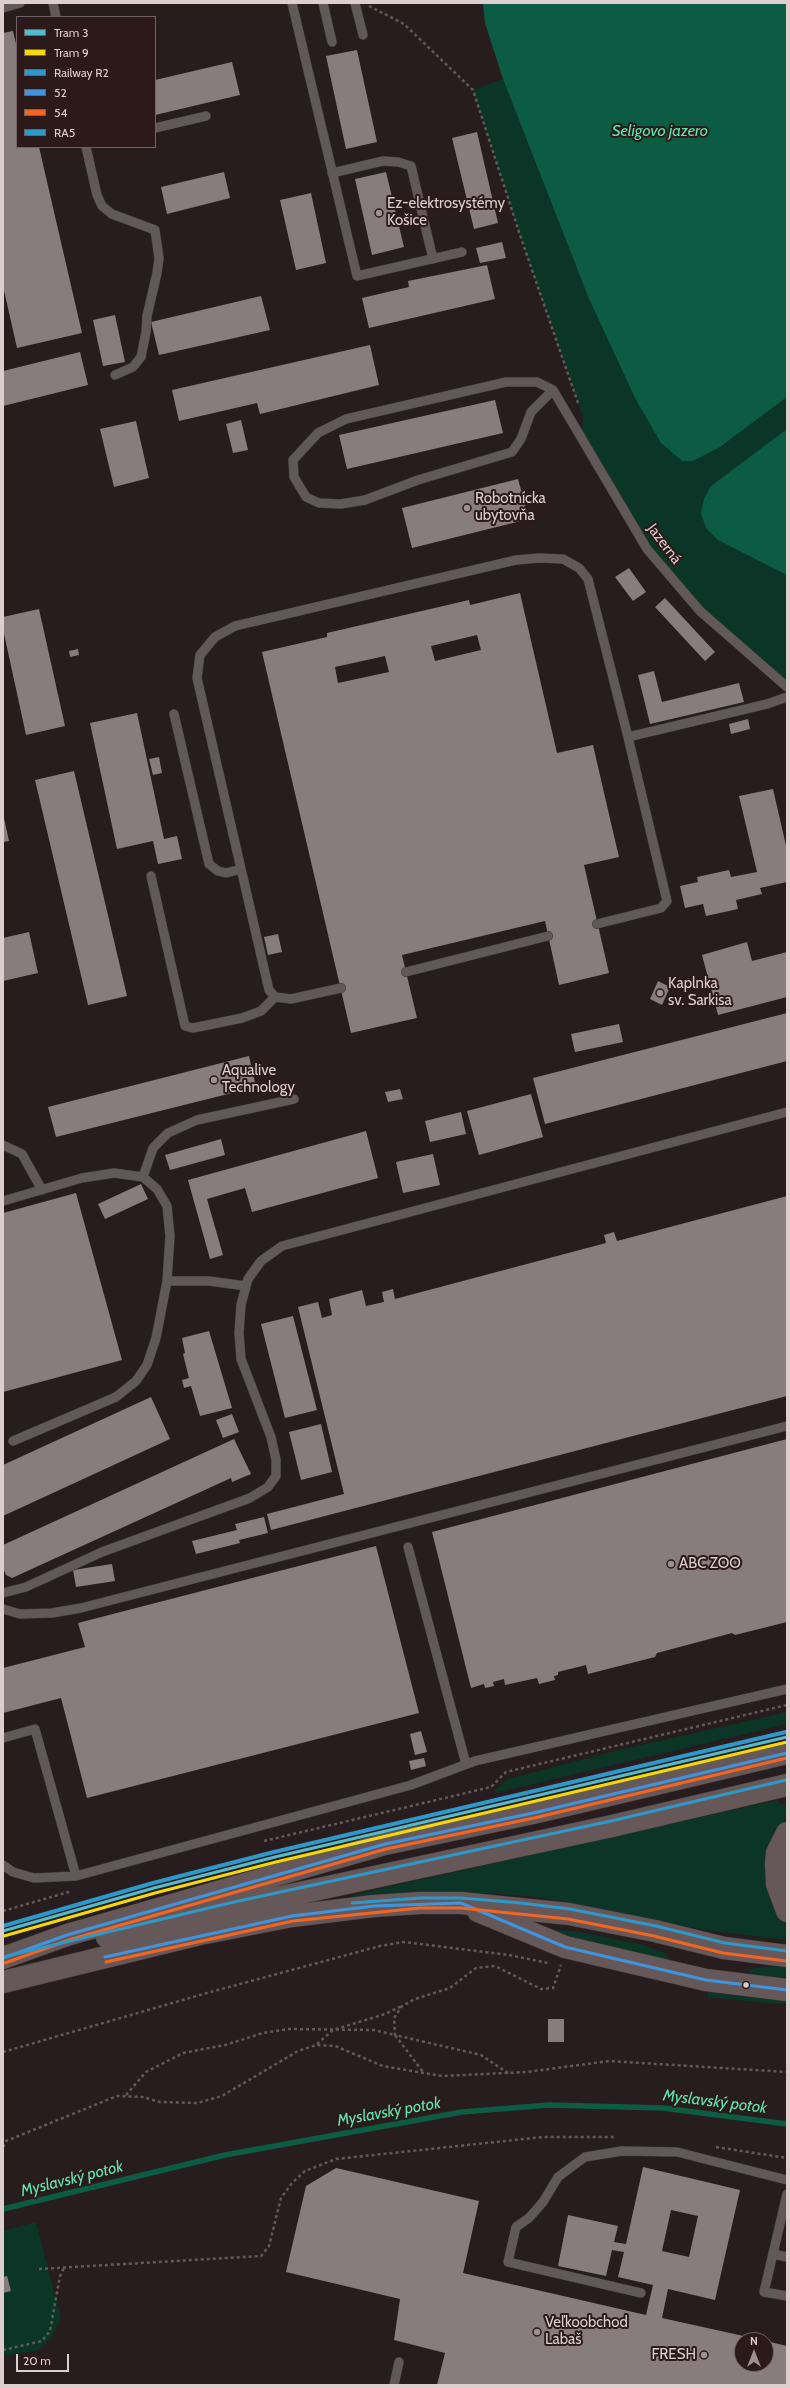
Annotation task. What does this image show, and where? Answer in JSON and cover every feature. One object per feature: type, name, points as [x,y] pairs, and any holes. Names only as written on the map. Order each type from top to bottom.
[{"type":"highway","points":[[3,1958],[82,1930],[385,1844],[533,1813],[787,1753]]},
{"type":"highway","points":[[3,1962],[235,1907],[612,1826],[787,1785]]},
{"type":"highway","points":[[787,1833],[777,1853],[776,1864],[778,1890],[787,1911]]},
{"type":"highway","points":[[461,1903],[565,1947],[706,1980],[787,1990]]},
{"type":"highway","points":[[3,1982],[200,1934],[333,1910],[412,1904],[461,1903],[569,1914],[655,1931],[724,1948],[787,1956]]},
{"type":"lane","points":[[3,8],[20,3]]},
{"type":"lane","points":[[53,3],[56,16]]},
{"type":"lane","points":[[292,3],[357,276],[462,252]]},
{"type":"lane","points":[[323,3],[332,42]]},
{"type":"lane","points":[[355,3],[363,36]]},
{"type":"lane","points":[[156,128],[206,116]]},
{"type":"lane","points":[[86,148],[97,195],[102,206],[112,214],[154,230],[159,258],[158,273],[146,316],[146,332],[141,357],[133,367],[115,375]]},
{"type":"lane","points":[[332,173],[382,161],[398,162],[411,166],[433,259]]},
{"type":"lane","points":[[506,382],[537,382],[553,390],[531,412],[521,439],[512,452],[418,480],[365,500],[341,504],[319,503],[306,497],[294,477],[293,460],[318,433],[346,418],[506,382]]},
{"type":"lane","name":"Jazerná","points":[[553,390],[647,549],[700,611],[787,687]]},
{"type":"lane","points":[[341,988],[291,999],[275,997],[269,990],[197,678],[200,655],[215,637],[235,626],[516,560],[539,558],[563,559],[579,568],[588,579],[667,901],[661,908],[597,924]]},
{"type":"lane","points":[[628,738],[767,704],[787,697]]},
{"type":"lane","points":[[174,714],[209,864],[218,871],[226,873],[241,869]]},
{"type":"lane","points":[[151,876],[185,1026],[193,1028],[242,1018],[260,1011],[275,997]]},
{"type":"lane","points":[[406,972],[548,936]]},
{"type":"lane","points":[[143,1177],[153,1148],[168,1133],[197,1120],[294,1099]]},
{"type":"lane","points":[[3,1594],[26,1588],[102,1552],[250,1498],[268,1487],[276,1476],[276,1460],[271,1437],[241,1359],[239,1334],[241,1305],[248,1279],[261,1260],[282,1246],[787,1112]]},
{"type":"lane","points":[[3,1145],[22,1154],[42,1190]]},
{"type":"lane","points":[[3,1201],[82,1178],[114,1173],[143,1177],[157,1189],[167,1206],[170,1236],[167,1281],[156,1338],[147,1365],[136,1381],[116,1397],[13,1441]]},
{"type":"lane","points":[[167,1281],[209,1281],[246,1286]]},
{"type":"lane","points":[[3,1609],[28,1614],[52,1613],[81,1608],[787,1426]]},
{"type":"lane","points":[[408,1547],[466,1764]]},
{"type":"lane","points":[[3,1865],[13,1872],[34,1878],[76,1876],[411,1785],[466,1764],[787,1689]]},
{"type":"lane","points":[[3,1738],[35,1729],[76,1876]]},
{"type":"lane","points":[[641,2293],[508,2262],[516,2227],[529,2218],[543,2202],[558,2177],[585,2157],[622,2151],[677,2152],[787,2180]]},
{"type":"lane","points":[[787,2194],[764,2292],[787,2296]]},
{"type":"lane","points":[[773,2254],[787,2257]]},
{"type":"lane","points":[[394,2385],[399,2362]]},
{"type":"path","points":[[367,6],[404,24],[473,90],[520,235],[580,409]]},
{"type":"path","points":[[260,1842],[491,1787],[506,1772],[787,1705]]},
{"type":"path","points":[[3,1911],[77,1890]]},
{"type":"path","points":[[3,2052],[206,1993],[380,1946],[404,1942],[509,1955],[568,1968]]},
{"type":"path","points":[[3,2148],[6,2141],[117,2096],[125,2095],[160,2102],[197,2103],[222,2096],[291,2055],[316,2045],[333,2030],[385,2014],[415,1999],[450,1988],[476,1968],[495,1966],[529,1984],[541,1988],[553,1988]]},
{"type":"path","points":[[402,2006],[394,2018],[395,2035],[423,2073]]},
{"type":"path","points":[[125,2095],[146,2072],[183,2053],[282,2030],[374,2030],[481,2055],[508,2073]]},
{"type":"path","points":[[316,2045],[335,2046],[383,2066],[442,2076],[508,2073],[609,2061],[787,2072]]},
{"type":"path","points":[[39,2269],[261,2256],[269,2246],[281,2198],[292,2183],[305,2171],[336,2159],[543,2137],[618,2137]]},
{"type":"path","points":[[711,2146],[787,2158]]},
{"type":"path","points":[[3,2350],[42,2341],[50,2331],[60,2276],[64,2268]]},
{"type":"shaded area","points":[[503,79],[589,299],[636,400],[661,443],[682,461],[720,447],[787,397],[787,687],[700,611],[650,552],[581,440],[583,417],[520,235],[473,90]]},
{"type":"shaded area","points":[[787,1712],[787,1724],[495,1793],[495,1790],[508,1779],[619,1750]]},
{"type":"shaded area","points":[[778,1800],[779,1805],[787,1803],[787,1816],[778,1828],[780,1917],[787,1926],[787,1940],[705,1930],[539,1897],[427,1891],[351,1898],[352,1895]]},
{"type":"shaded area","points":[[553,1929],[580,1932],[640,1944],[668,1954],[667,1961],[553,1932]]},
{"type":"shaded area","points":[[773,1966],[787,1967],[787,1978],[749,1975],[749,1969]]},
{"type":"shaded area","points":[[707,1991],[787,2000],[787,2005],[708,1997]]},
{"type":"shaded area","points":[[36,2222],[61,2318],[51,2338],[39,2350],[3,2356],[3,2231]]},
{"type":"water","name":"Seligovo jazero","points":[[483,3],[787,3],[787,397],[720,447],[693,461],[682,461],[661,443],[636,400],[589,299],[503,79],[485,23]]},
{"type":"water","points":[[787,429],[787,575],[718,540],[706,528],[701,513],[704,499],[711,486]]},
{"type":"building","points":[[13,31],[16,44],[16,148],[39,148],[82,333],[17,348],[3,286],[3,33]]},
{"type":"building","points":[[357,50],[377,142],[346,149],[326,56]]},
{"type":"building","points":[[232,62],[240,95],[156,115],[156,80]]},
{"type":"building","points":[[477,132],[498,223],[474,229],[452,138]]},
{"type":"building","points":[[224,172],[230,198],[167,214],[161,187]]},
{"type":"building","name":"Ez-elektrosystémy Košice","points":[[386,172],[404,247],[372,255],[355,179]]},
{"type":"building","points":[[311,193],[326,263],[296,270],[280,200]]},
{"type":"building","points":[[502,242],[506,258],[480,263],[476,248]]},
{"type":"building","points":[[487,265],[495,299],[369,328],[362,298],[409,287],[408,281]]},
{"type":"building","points":[[261,296],[270,330],[159,355],[151,322]]},
{"type":"building","points":[[115,315],[125,362],[103,366],[93,320]]},
{"type":"building","points":[[370,345],[379,385],[260,414],[257,403],[179,421],[172,390]]},
{"type":"building","points":[[80,352],[88,385],[3,406],[3,371]]},
{"type":"building","points":[[495,400],[503,433],[347,469],[339,435]]},
{"type":"building","points":[[241,420],[248,450],[233,453],[226,424]]},
{"type":"building","points":[[136,421],[149,478],[114,487],[100,429]]},
{"type":"building","points":[[518,479],[529,519],[412,548],[402,508]]},
{"type":"building","points":[[629,568],[646,592],[633,601],[615,577]]},
{"type":"building","points":[[520,593],[557,753],[593,745],[619,857],[584,865],[609,973],[559,985],[545,921],[402,955],[417,1018],[351,1033],[262,652],[327,637],[327,633],[469,600],[470,605]],"holes":[[[477,635],[481,650],[435,661],[431,646]],[[385,656],[389,672],[338,683],[335,667]]]},
{"type":"building","points":[[665,598],[715,652],[705,661],[655,607]]},
{"type":"building","points":[[39,609],[65,726],[26,735],[3,629],[3,617]]},
{"type":"building","points":[[78,649],[79,655],[70,657],[69,651]]},
{"type":"building","points":[[654,671],[662,702],[739,683],[744,702],[650,724],[638,675]]},
{"type":"building","points":[[137,713],[164,839],[177,836],[182,859],[158,864],[153,841],[117,849],[90,723]]},
{"type":"building","points":[[748,719],[750,729],[731,734],[729,724]]},
{"type":"building","points":[[159,757],[162,773],[153,775],[149,759]]},
{"type":"building","points":[[74,771],[127,996],[88,1005],[35,780]]},
{"type":"building","points":[[773,789],[787,850],[787,882],[760,888],[762,894],[736,900],[738,909],[706,916],[703,904],[685,908],[680,886],[698,882],[697,877],[729,870],[731,877],[757,872],[739,796]]},
{"type":"building","points":[[4,818],[9,841],[3,842],[3,819]]},
{"type":"building","points":[[29,932],[38,973],[3,981],[3,938]]},
{"type":"building","points":[[278,934],[282,952],[268,955],[264,937]]},
{"type":"building","points":[[747,942],[752,961],[787,952],[787,997],[718,1015],[702,955]]},
{"type":"building","name":"Kaplnka sv. Sarkisa","points":[[658,981],[670,987],[662,1005],[650,999]]},
{"type":"building","points":[[787,1013],[787,1061],[545,1124],[533,1078]]},
{"type":"building","points":[[619,1024],[623,1042],[575,1052],[571,1034]]},
{"type":"building","points":[[249,1056],[256,1087],[56,1137],[48,1107]]},
{"type":"building","points":[[400,1089],[403,1099],[388,1102],[385,1092]]},
{"type":"building","points":[[531,1094],[543,1137],[479,1155],[467,1111]]},
{"type":"building","points":[[461,1112],[466,1134],[430,1142],[425,1121]]},
{"type":"building","points":[[366,1131],[378,1178],[252,1212],[245,1188],[207,1199],[223,1255],[210,1259],[188,1180]]},
{"type":"building","points":[[221,1139],[225,1155],[170,1170],[165,1155]]},
{"type":"building","points":[[433,1154],[440,1185],[403,1193],[396,1162]]},
{"type":"building","points":[[141,1184],[148,1199],[105,1219],[98,1204]]},
{"type":"building","points":[[76,1193],[122,1360],[3,1392],[3,1213]]},
{"type":"building","points":[[787,1196],[787,1396],[271,1530],[267,1514],[344,1494],[298,1307],[318,1302],[322,1318],[332,1315],[329,1299],[362,1290],[366,1306],[384,1302],[382,1292],[393,1289],[395,1299],[606,1243],[604,1235],[614,1232],[617,1241]]},
{"type":"building","points":[[293,1316],[317,1410],[285,1418],[261,1324]]},
{"type":"building","points":[[209,1331],[232,1408],[200,1416],[191,1386],[184,1388],[182,1380],[189,1378],[183,1354],[185,1353],[182,1338]]},
{"type":"building","points":[[151,1397],[170,1439],[3,1516],[3,1465]]},
{"type":"building","points":[[232,1414],[239,1432],[223,1438],[216,1420]]},
{"type":"building","points":[[321,1424],[332,1472],[301,1480],[289,1432]]},
{"type":"building","points":[[234,1439],[251,1474],[232,1482],[231,1478],[12,1578],[6,1575],[3,1568],[3,1545]]},
{"type":"building","points":[[787,1439],[787,1622],[735,1635],[732,1633],[657,1653],[655,1657],[588,1674],[586,1665],[558,1672],[558,1675],[554,1676],[555,1680],[539,1684],[537,1678],[505,1685],[504,1679],[493,1682],[494,1686],[485,1688],[484,1684],[471,1688],[432,1532]]},
{"type":"building","points":[[264,1517],[268,1533],[239,1540],[240,1543],[196,1554],[192,1541],[237,1530],[235,1524]]},
{"type":"building","points":[[376,1546],[419,1713],[87,1798],[61,1698],[3,1713],[3,1668],[85,1647],[78,1623]]},
{"type":"building","points":[[112,1564],[115,1581],[76,1587],[73,1570]]},
{"type":"building","points":[[421,1731],[427,1752],[415,1755],[410,1734]]},
{"type":"building","points":[[424,1758],[426,1766],[411,1770],[409,1761]]},
{"type":"building","points":[[548,2019],[564,2019],[564,2042],[548,2042]]},
{"type":"building","points":[[643,2167],[740,2190],[715,2300],[668,2289],[662,2318],[734,2334],[734,2372],[774,2372],[774,2343],[787,2346],[787,2385],[437,2385],[445,2353],[394,2340],[400,2299],[286,2272],[306,2186],[336,2168],[479,2201],[463,2273],[646,2315],[653,2285],[618,2277],[624,2252],[612,2250],[606,2276],[558,2266],[568,2215],[618,2226],[614,2242],[626,2244]],"holes":[[[671,2210],[698,2216],[689,2257],[662,2251]]]},
{"type":"building","points":[[7,2276],[11,2291],[3,2293],[3,2277]]},
{"type":"waterway","name":"Myslavský potok","points":[[3,2209],[225,2155],[462,2112],[549,2105],[663,2108],[787,2124]]},
{"type":"tram line","name":"3","points":[[3,1931],[154,1888],[275,1857],[787,1737]]},
{"type":"tram line","name":"9","points":[[4,1936],[155,1893],[276,1862],[787,1742]]},
{"type":"rail line","name":"R2","points":[[3,1926],[153,1883],[274,1852],[786,1732]]},
{"type":"transit line","name":"52","points":[[3,1958],[67,1935],[385,1844],[533,1813],[787,1753]]},
{"type":"transit line","name":"54","points":[[5,1963],[69,1940],[386,1849],[534,1818],[787,1758]]},
{"type":"transit line","name":"RA5","points":[[3,1957],[234,1902],[611,1821],[786,1780]]},
{"type":"transit line","name":"RA5","points":[[352,1903],[420,1898],[461,1898],[521,1903],[570,1909],[656,1926],[725,1943],[787,1951]]},
{"type":"transit line","name":"52","points":[[105,1957],[292,1916],[374,1906],[461,1903],[565,1947],[706,1980],[787,1990]]},
{"type":"transit line","name":"54","points":[[106,1962],[293,1921],[420,1908],[461,1908],[568,1919],[654,1936],[723,1953],[786,1961]]},
{"type":"place","name":"Ez-elektrosystémy Košice","points":[[379,213]]},
{"type":"place","name":"Robotnícka ubytovňa","points":[[467,508]]},
{"type":"place","name":"Kaplnka sv. Sarkisa","points":[[660,993]]},
{"type":"place","name":"Aqualive Technology","points":[[214,1080]]},
{"type":"place","name":"ABC ZOO","points":[[671,1564]]},
{"type":"place","name":"Veľkoobchod Labaš","points":[[537,2332]]},
{"type":"place","name":"FRESH","points":[[704,2355]]}]
